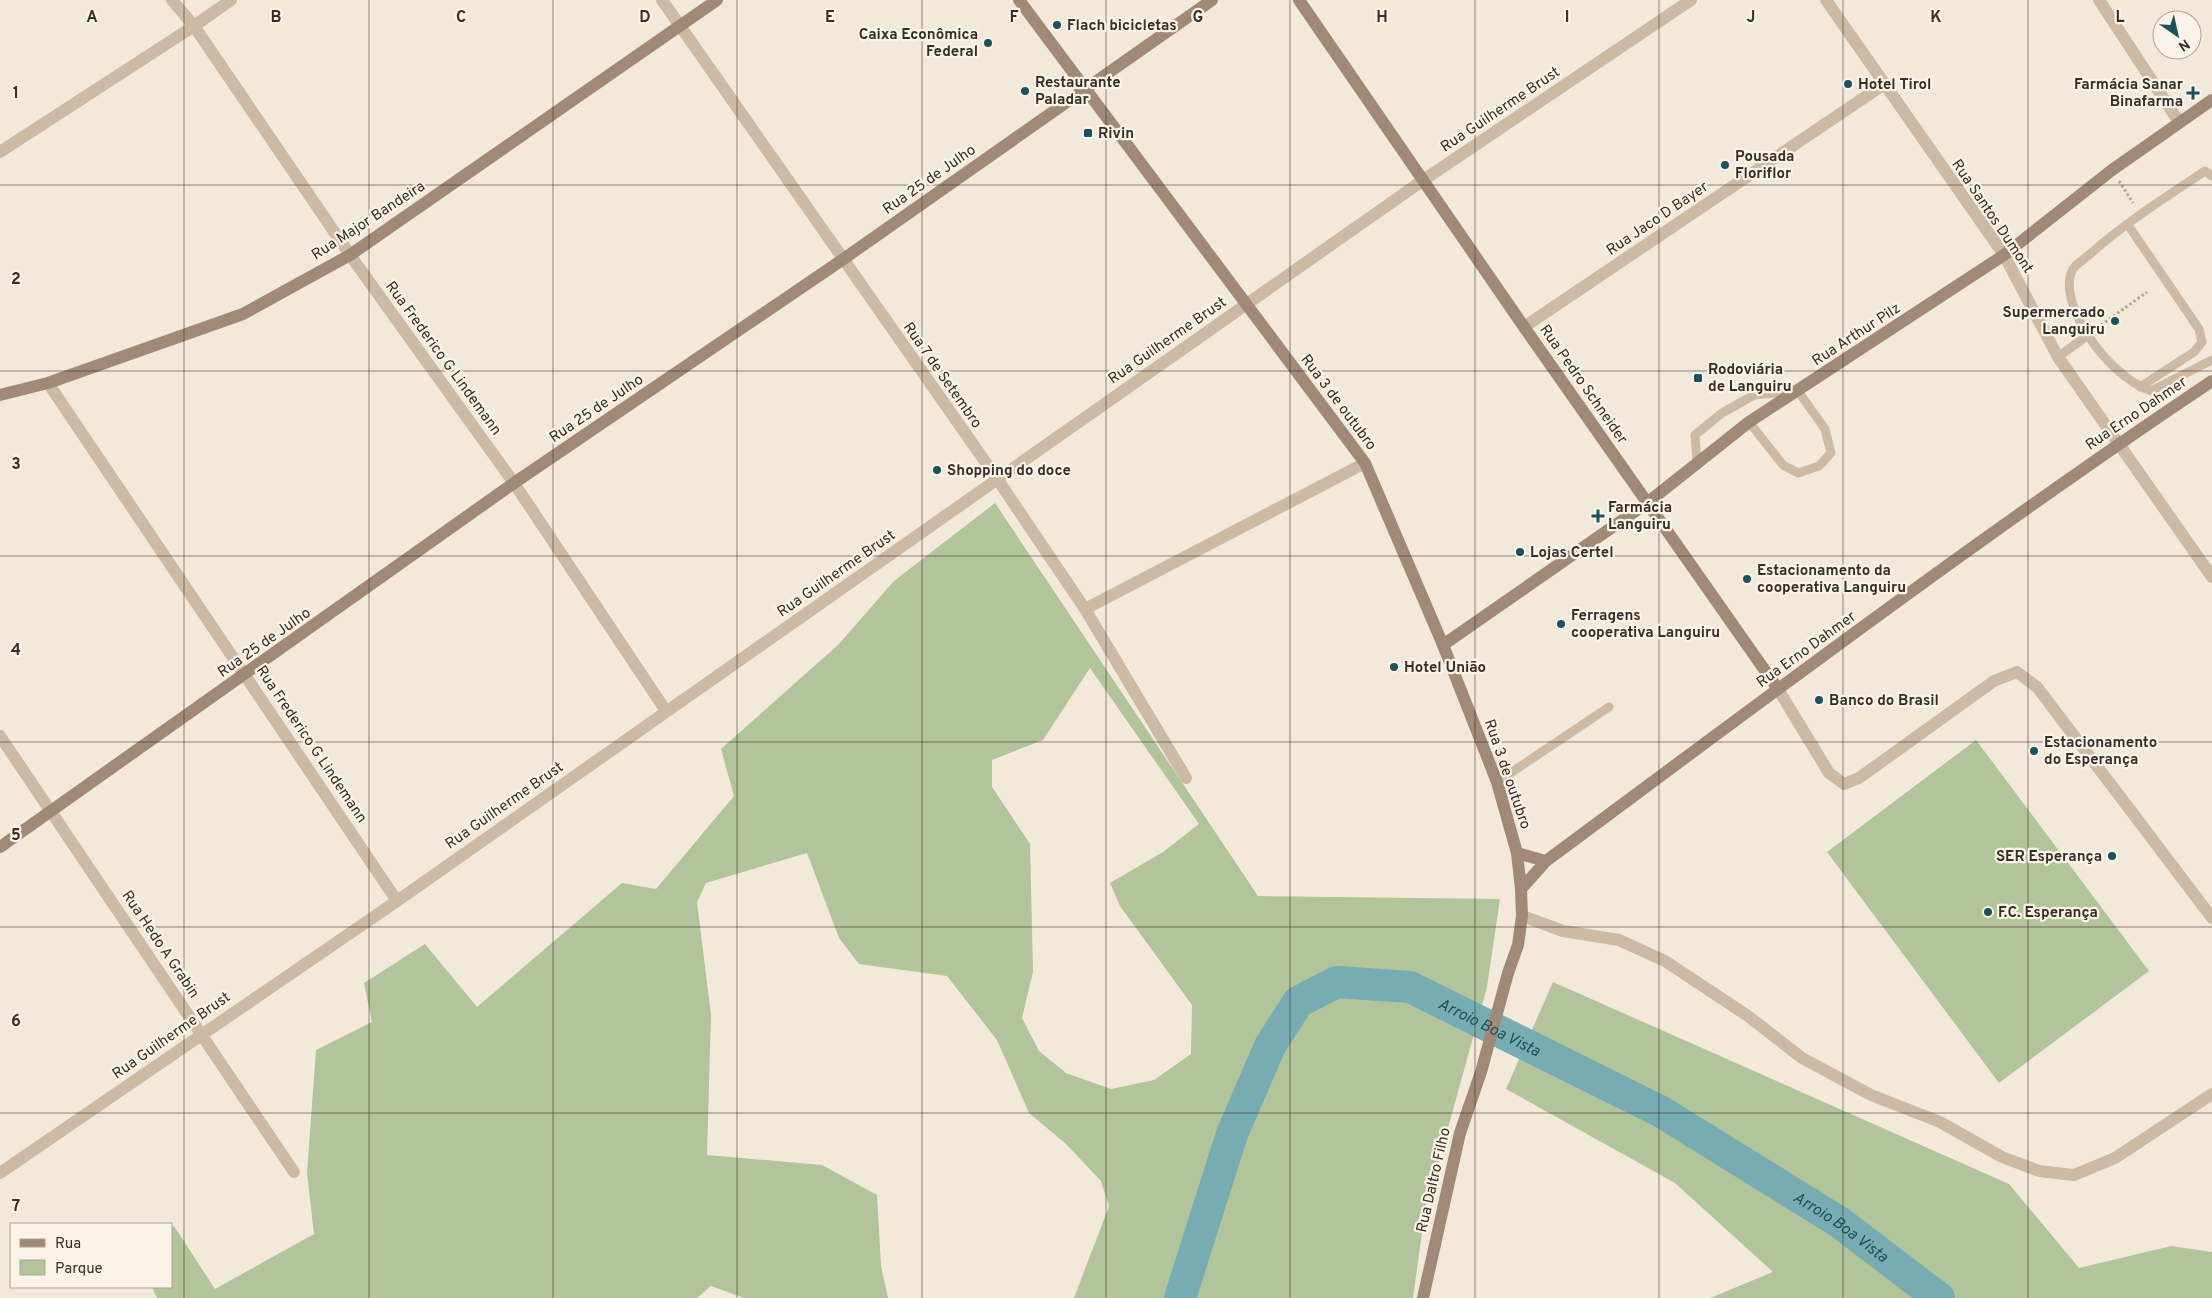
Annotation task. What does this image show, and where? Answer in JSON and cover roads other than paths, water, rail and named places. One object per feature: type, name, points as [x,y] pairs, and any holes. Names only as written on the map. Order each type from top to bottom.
[{"type":"main road","name":"Rua Major Bandeira","points":[[0,395],[48,383],[242,314],[350,255],[717,0]]},
{"type":"main road","name":"Rua 3 de outubro","points":[[1019,0],[1365,463],[1443,645],[1497,782],[1517,853],[1546,861]]},
{"type":"main road","name":"Rua 25 de Julho","points":[[0,847],[246,675],[514,483],[842,260],[1212,0]]},
{"type":"main road","name":"Rua Pedro Schneider","points":[[1300,0],[1422,181],[1778,689]]},
{"type":"main road","name":"Rua Arthur Pilz","points":[[1443,645],[1647,503],[1749,422],[2004,256],[2112,170],[2212,100]]},
{"type":"main road","name":"Rua Erno Dahmer","points":[[1522,888],[1546,861],[1778,689],[2118,444],[2212,381]]},
{"type":"main road","name":"Rua Daltro Filho","points":[[1423,1298],[1460,1133],[1481,1072],[1508,973],[1518,945],[1522,916],[1522,888],[1517,853]]},
{"type":"street","name":"Rua Frederico G Lindemann","points":[[172,0],[194,26],[350,255],[514,483],[666,711]]},
{"type":"street","points":[[0,152],[231,0]]},
{"type":"street","name":"Rua 7 de Setembro","points":[[662,0],[842,260],[998,480],[1084,609],[1186,778]]},
{"type":"street","name":"Rua Guilherme Brust","points":[[0,1173],[396,901],[1422,181],[1691,0]]},
{"type":"street","name":"Rua Santos Dumont","points":[[1826,0],[1883,85],[2004,256],[2058,357],[2212,576]]},
{"type":"street","points":[[2099,0],[2179,122]]},
{"type":"street","name":"Rua Jaco D Bayer","points":[[1524,327],[1883,85]]},
{"type":"street","name":"Rua Frederico G Lindemann","points":[[48,383],[246,675],[396,901]]},
{"type":"street","points":[[1084,609],[1365,463]]},
{"type":"street","name":"Rua Pedro Schneider","points":[[1778,689],[1829,773],[1844,784],[1859,778],[1994,681],[2018,672],[2037,687],[2212,918]]},
{"type":"street","name":"Rua Hedo A Grabin","points":[[0,736],[294,1172]]},
{"type":"street","points":[[1522,916],[1563,931],[1619,940],[1666,961],[1748,1016],[1802,1058],[1871,1095],[1940,1122],[2002,1157],[2039,1171],[2074,1175],[2114,1158],[2212,1094]]},
{"type":"lane","points":[[2212,176],[2205,171],[2101,244],[2073,269],[2069,291],[2076,312],[2088,335],[2101,353],[2140,387],[2152,391],[2212,360]]},
{"type":"lane","points":[[2128,225],[2199,329],[2202,342],[2194,352],[2140,387]]},
{"type":"lane","points":[[2058,357],[2088,335]]},
{"type":"lane","points":[[1697,463],[1695,434],[1722,413],[1754,395],[1798,391],[1825,429],[1831,453],[1819,466],[1798,473],[1782,465],[1749,422]]},
{"type":"lane","points":[[1497,782],[1609,707]]},
{"type":"waterway","name":"Arroio Boa Vista","points":[[1180,1298],[1232,1134],[1270,1046],[1298,1002],[1337,982],[1410,987],[1660,1111],[1839,1222],[1939,1298]]},
{"type":"place","name":"Flach bicicletas","points":[[1057,25]]},
{"type":"place","name":"Caixa Econômica Federal","points":[[988,43]]},
{"type":"place","name":"Hotel Tirol","points":[[1848,84]]},
{"type":"place","name":"Restaurante Paladar","points":[[1025,91]]},
{"type":"place","name":"Farmácia Sanar Binafarma","points":[[2193,93]]},
{"type":"place","name":"Rivin","points":[[1088,133]]},
{"type":"place","name":"Pousada Floriflor","points":[[1725,165]]},
{"type":"place","name":"Supermercado Languiru","points":[[2115,321]]},
{"type":"place","name":"Rodoviária de Languiru","points":[[1698,378]]},
{"type":"place","name":"Shopping do doce","points":[[937,470]]},
{"type":"place","name":"Farmácia Languiru","points":[[1598,516]]},
{"type":"place","name":"Lojas Certel","points":[[1520,552]]},
{"type":"place","name":"Estacionamento da cooperativa Languiru","points":[[1747,579]]},
{"type":"place","name":"Ferragens cooperativa Languiru","points":[[1561,624]]},
{"type":"place","name":"Hotel União","points":[[1394,667]]},
{"type":"place","name":"Banco do Brasil","points":[[1819,700]]},
{"type":"place","name":"Estacionamento do Esperança","points":[[2034,751]]},
{"type":"place","name":"SER Esperança","points":[[2112,856]]},
{"type":"place","name":"F.C. Esperança","points":[[1988,912]]}]
